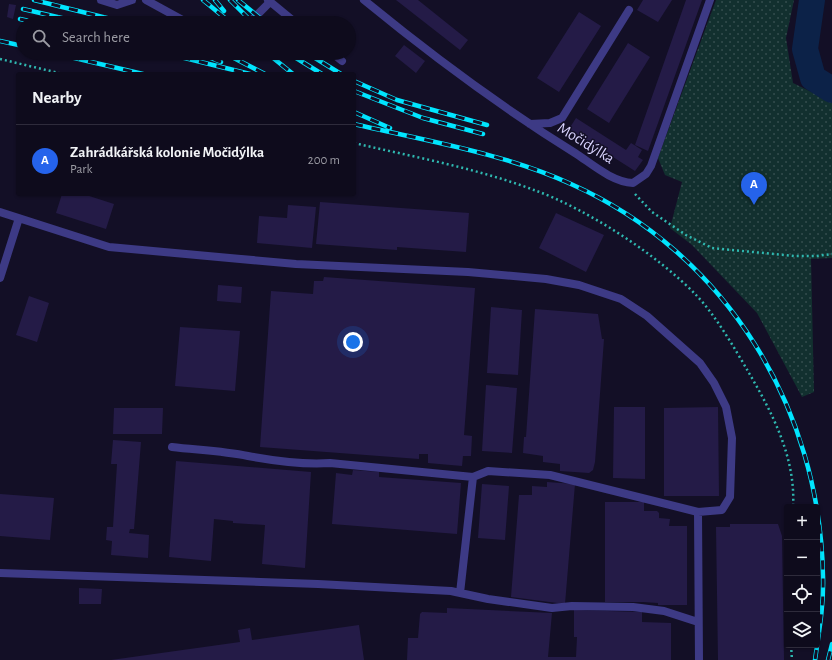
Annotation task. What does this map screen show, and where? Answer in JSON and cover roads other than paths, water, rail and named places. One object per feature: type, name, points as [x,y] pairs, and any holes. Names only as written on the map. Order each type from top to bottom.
[{"type":"lane","points":[[101,0],[117,5],[132,0]]},
{"type":"lane","points":[[146,0],[175,16]]},
{"type":"lane","name":"Močidýlka","points":[[364,0],[428,52],[530,124],[616,179],[626,183],[633,183],[639,180],[651,166],[710,0]]},
{"type":"lane","points":[[255,16],[269,1],[287,16]]},
{"type":"lane","points":[[530,124],[550,124],[562,118],[628,10]]},
{"type":"lane","points":[[0,212],[110,248],[296,264],[468,272],[538,278],[579,285],[621,299],[647,316],[700,363],[714,383],[726,407],[732,438],[730,498],[722,510],[698,512],[550,475],[488,471],[473,477],[330,464],[264,460],[248,456],[172,447]]},
{"type":"lane","points":[[0,278],[19,218]]},
{"type":"lane","points":[[460,593],[473,477]]},
{"type":"lane","points":[[698,512],[699,660]]},
{"type":"lane","points":[[0,573],[318,584],[451,591],[488,599],[552,608],[572,606],[626,607],[664,611],[698,622]]},
{"type":"waterway","points":[[812,0],[805,49],[813,78],[832,90]]},
{"type":"railway","points":[[34,0],[99,16]]},
{"type":"railway","points":[[203,0],[222,16]]},
{"type":"railway","points":[[215,0],[224,11]]},
{"type":"railway","points":[[230,0],[246,16]]},
{"type":"railway","points":[[238,0],[257,16]]},
{"type":"railway","points":[[23,9],[53,16]]},
{"type":"railway","points":[[0,41],[16,44]]},
{"type":"railway","points":[[83,60],[134,72]]},
{"type":"railway","points":[[193,60],[242,72]]},
{"type":"railway","points":[[216,60],[221,62]]},
{"type":"railway","points":[[238,60],[261,72]]},
{"type":"railway","points":[[276,60],[291,72]]},
{"type":"railway","points":[[299,60],[319,72]]},
{"type":"railway","points":[[318,60],[338,72]]},
{"type":"railway","points":[[356,82],[397,100],[487,125]]},
{"type":"railway","points":[[356,92],[423,118],[483,134]]},
{"type":"railway","points":[[356,113],[390,128]]},
{"type":"railway","points":[[356,124],[437,142],[492,156],[545,173],[571,184],[626,214],[675,251],[718,294],[754,343],[783,396],[804,454],[818,514],[823,576],[822,608],[815,660]]},
{"type":"railway","points":[[828,660],[832,644]]},
{"type":"place","name":"Zahrádkářská kolonie Močidýlka","points":[[754,205]]}]
